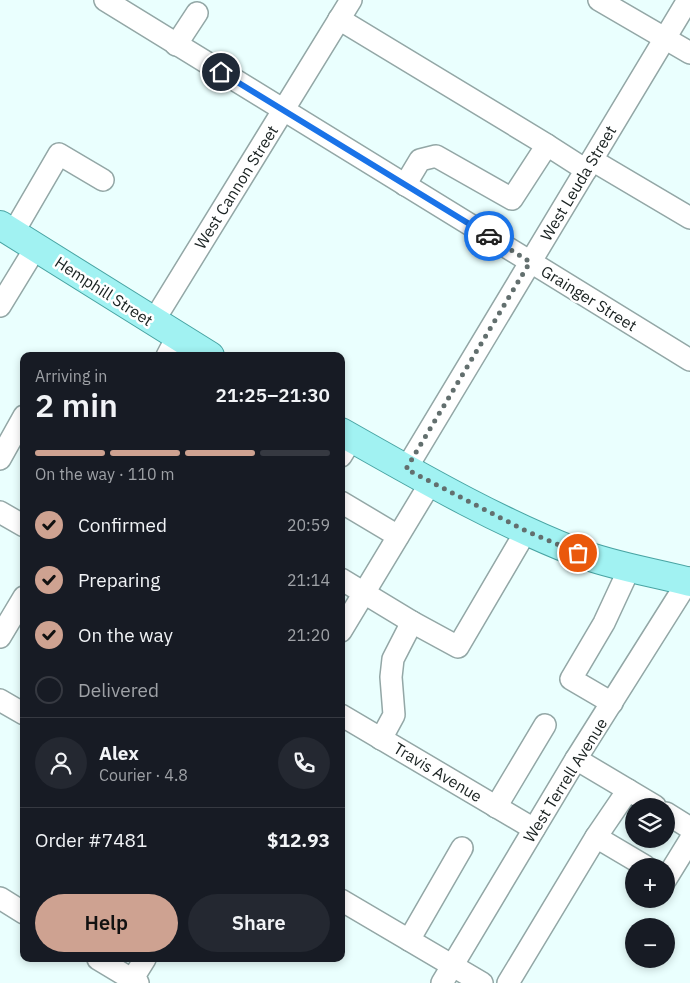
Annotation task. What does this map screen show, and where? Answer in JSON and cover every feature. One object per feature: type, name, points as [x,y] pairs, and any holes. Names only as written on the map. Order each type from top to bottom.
[{"type":"main road","name":"Hemphill Street","points":[[16,235],[153,322],[172,347],[193,352]]},
{"type":"main road","points":[[345,442],[406,469],[526,531],[578,553],[689,580]]},
{"type":"street","name":"Grainger Street","points":[[105,0],[690,360]]},
{"type":"street","name":"West Cannon Street","points":[[153,322],[351,0]]},
{"type":"street","points":[[599,0],[690,53]]},
{"type":"street","name":"West Leuda Street","points":[[406,469],[688,0]]},
{"type":"street","points":[[176,45],[196,13]]},
{"type":"street","points":[[339,19],[547,145],[690,218]]},
{"type":"street","points":[[405,184],[420,160],[436,156],[512,199],[547,145]]},
{"type":"street","points":[[0,306],[16,235],[59,154],[103,180]]},
{"type":"street","points":[[0,459],[20,423]]},
{"type":"street","points":[[345,624],[431,482]]},
{"type":"street","points":[[345,504],[398,536]]},
{"type":"street","points":[[0,512],[20,524]]},
{"type":"street","points":[[345,581],[458,647],[526,531]]},
{"type":"street","points":[[612,703],[571,679],[604,623],[630,567]]},
{"type":"street","name":"West Terrell Avenue","points":[[447,974],[576,759],[689,580]]},
{"type":"street","points":[[0,637],[20,604]]},
{"type":"street","points":[[381,739],[394,715],[391,677],[393,660],[412,622]]},
{"type":"street","points":[[0,700],[20,712]]},
{"type":"street","name":"Travis Avenue","points":[[345,717],[534,829]]},
{"type":"street","points":[[496,807],[545,725]]},
{"type":"street","points":[[576,759],[642,798]]},
{"type":"street","points":[[508,983],[596,837],[628,790]]},
{"type":"street","points":[[675,819],[690,828]]},
{"type":"street","points":[[596,837],[631,858]]},
{"type":"street","points":[[675,864],[690,840]]},
{"type":"street","points":[[409,940],[462,848]]},
{"type":"street","points":[[0,898],[20,910]]},
{"type":"street","points":[[345,902],[409,940],[447,974],[482,983]]},
{"type":"street","points":[[103,962],[134,982],[144,962]]},
{"type":"way so far","points":[[489,236],[530,262],[406,469],[526,531],[578,553]]},
{"type":"route","points":[[221,72],[489,236]]}]
